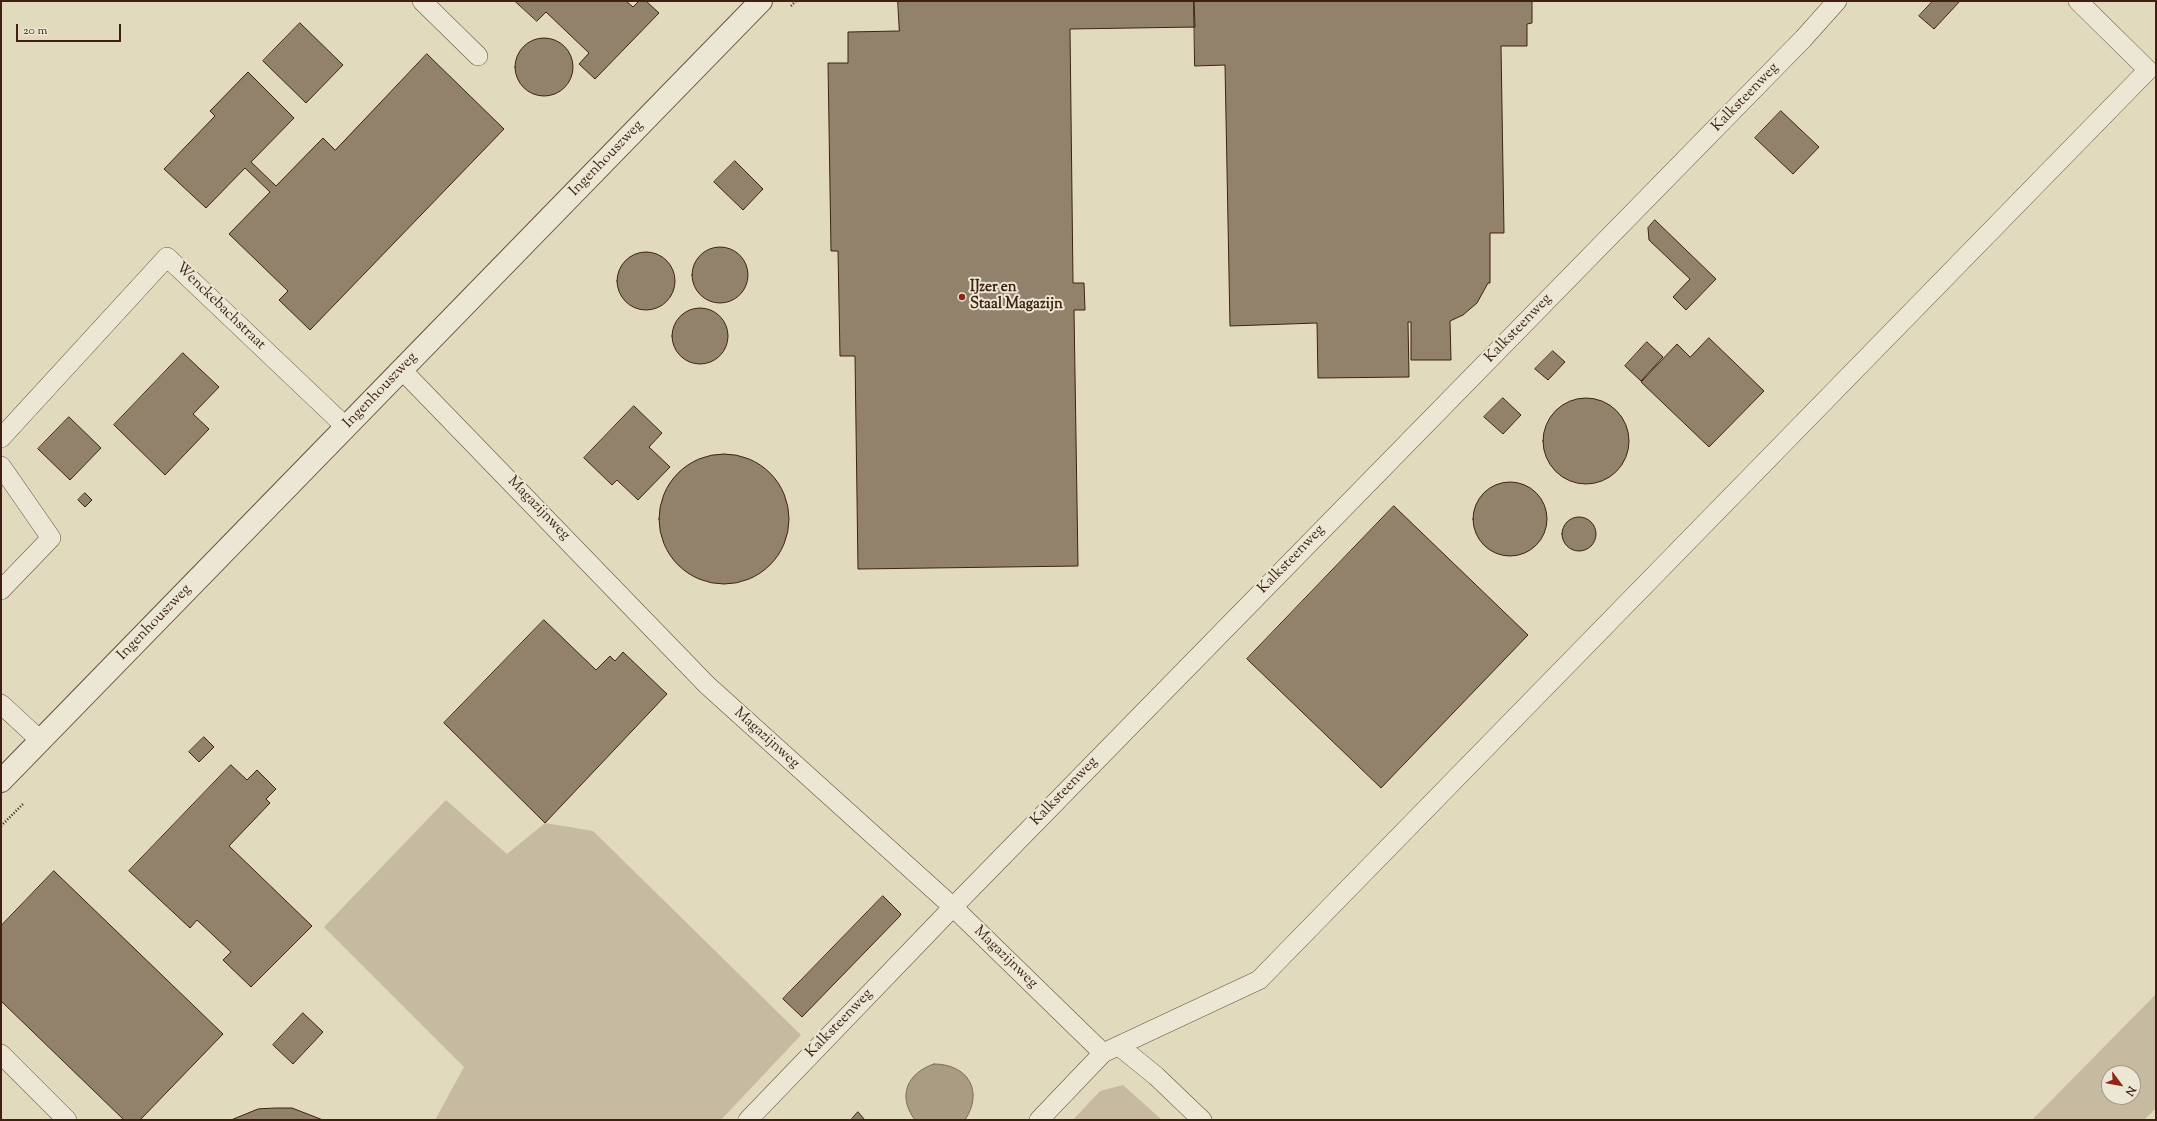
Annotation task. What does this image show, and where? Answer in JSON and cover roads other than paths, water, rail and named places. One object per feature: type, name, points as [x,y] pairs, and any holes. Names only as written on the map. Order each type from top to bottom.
[{"type":"street","name":"Ingenhouszweg","points":[[1,781],[761,1]]},
{"type":"lane","points":[[422,1],[478,56]]},
{"type":"lane","name":"Kalksteenweg","points":[[748,1120],[952,907],[1798,45],[1837,1]]},
{"type":"lane","points":[[1039,1120],[1111,1050],[1259,980],[2148,70],[2078,1]]},
{"type":"lane","name":"Wenckebachstraat","points":[[1,438],[167,257],[346,427]]},
{"type":"lane","name":"Magazijnweg","points":[[401,369],[707,686],[1111,1050],[1156,1076],[1202,1120]]},
{"type":"lane","points":[[1,466],[51,538],[1,590]]},
{"type":"lane","points":[[1,704],[40,740]]},
{"type":"lane","points":[[1,1054],[68,1120]]},
{"type":"place","name":"IJzer en Staal Magazijn","points":[[962,297]]}]
